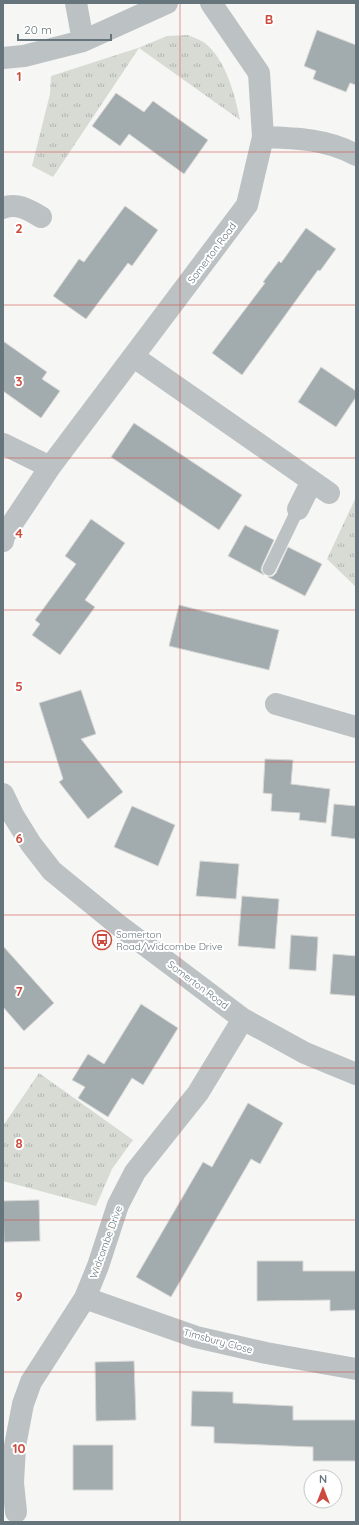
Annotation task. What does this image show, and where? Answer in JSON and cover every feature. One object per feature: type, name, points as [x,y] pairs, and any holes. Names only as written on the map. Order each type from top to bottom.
[{"type":"street","points":[[76,3],[83,41]]},
{"type":"street","points":[[3,58],[24,56],[83,41],[167,3]]},
{"type":"street","name":"Somerton Road","points":[[3,541],[4,536],[50,467],[247,205],[263,137],[259,73],[211,3]]},
{"type":"street","points":[[263,137],[309,139],[348,150],[356,155]]},
{"type":"street","points":[[3,208],[15,206],[22,207],[41,217]]},
{"type":"street","points":[[134,356],[320,487],[298,509]]},
{"type":"street","points":[[3,444],[50,467]]},
{"type":"street","points":[[276,704],[356,727]]},
{"type":"street","name":"Somerton Road","points":[[3,794],[30,844],[52,871],[117,924],[243,1019],[305,1053],[356,1074]]},
{"type":"street","name":"Widcombe Drive","points":[[16,1512],[8,1484],[23,1404],[31,1382],[84,1298],[98,1266],[118,1205],[135,1172],[198,1093],[243,1019]]},
{"type":"street","name":"Timsbury Close","points":[[84,1298],[196,1337],[266,1353],[356,1369]]},
{"type":"lane","points":[[269,569],[298,509]]},
{"type":"green space","points":[[188,35],[205,43],[219,59],[232,89],[240,120],[139,48],[53,177],[32,166],[50,94],[51,76],[138,48],[167,36]]},
{"type":"green space","points":[[356,497],[356,587],[327,559]]},
{"type":"green space","points":[[39,1073],[133,1140],[112,1169],[96,1206],[3,1181],[3,1126]]},
{"type":"building","points":[[317,30],[356,45],[356,85],[350,83],[346,92],[313,79],[316,71],[304,66]]},
{"type":"building","points":[[116,93],[144,112],[153,101],[208,140],[184,174],[129,134],[120,146],[92,126]]},
{"type":"building","points":[[125,206],[158,230],[132,266],[128,263],[86,319],[53,296],[79,259],[84,262]]},
{"type":"building","points":[[306,228],[336,249],[320,271],[318,270],[242,375],[212,353],[265,283],[263,282],[279,261],[281,263]]},
{"type":"building","points":[[3,341],[47,372],[42,379],[60,391],[41,418],[3,391]]},
{"type":"building","points":[[321,367],[356,391],[356,397],[336,427],[298,402]]},
{"type":"building","points":[[134,423],[242,495],[219,530],[111,457]]},
{"type":"building","points":[[91,519],[125,543],[85,600],[95,607],[60,655],[32,635],[40,624],[35,620],[76,564],[65,556]]},
{"type":"building","points":[[245,525],[274,540],[262,566],[261,570],[264,575],[228,556]]},
{"type":"building","points":[[288,547],[322,564],[305,596],[268,577],[273,576],[276,573]]},
{"type":"building","points":[[179,605],[279,630],[269,670],[169,646]]},
{"type":"building","points":[[81,690],[96,734],[81,739],[123,792],[88,819],[59,782],[63,779],[39,703]]},
{"type":"building","points":[[265,759],[293,760],[291,784],[330,789],[326,823],[299,820],[300,813],[271,811],[272,794],[263,793]]},
{"type":"building","points":[[334,804],[356,806],[356,839],[331,836]]},
{"type":"building","points":[[132,806],[175,825],[158,866],[114,847]]},
{"type":"building","points":[[200,861],[239,864],[236,899],[196,896]]},
{"type":"building","points":[[242,896],[279,899],[275,949],[238,946]]},
{"type":"building","points":[[291,935],[318,937],[316,971],[289,969]]},
{"type":"building","points":[[3,946],[54,1003],[24,1031],[3,1007]]},
{"type":"building","points":[[333,954],[356,956],[356,996],[330,994]]},
{"type":"building","points":[[141,1004],[178,1028],[143,1085],[132,1078],[108,1117],[78,1098],[85,1087],[72,1080],[88,1054],[104,1064]]},
{"type":"building","points":[[248,1103],[283,1123],[260,1164],[251,1159],[171,1297],[136,1277],[203,1162],[212,1167]]},
{"type":"building","points":[[39,1200],[40,1241],[4,1242],[3,1201]]},
{"type":"building","points":[[257,1261],[303,1261],[303,1271],[356,1271],[356,1310],[330,1311],[330,1300],[257,1301]]},
{"type":"building","points":[[134,1361],[136,1420],[96,1421],[95,1362]]},
{"type":"building","points":[[192,1391],[233,1392],[233,1403],[293,1406],[293,1420],[356,1420],[356,1461],[313,1461],[313,1447],[214,1443],[214,1427],[191,1426]]},
{"type":"building","points":[[73,1445],[113,1445],[113,1490],[73,1490]]},
{"type":"place","name":"Somerton Road/Widcombe Drive","points":[[102,940]]}]
